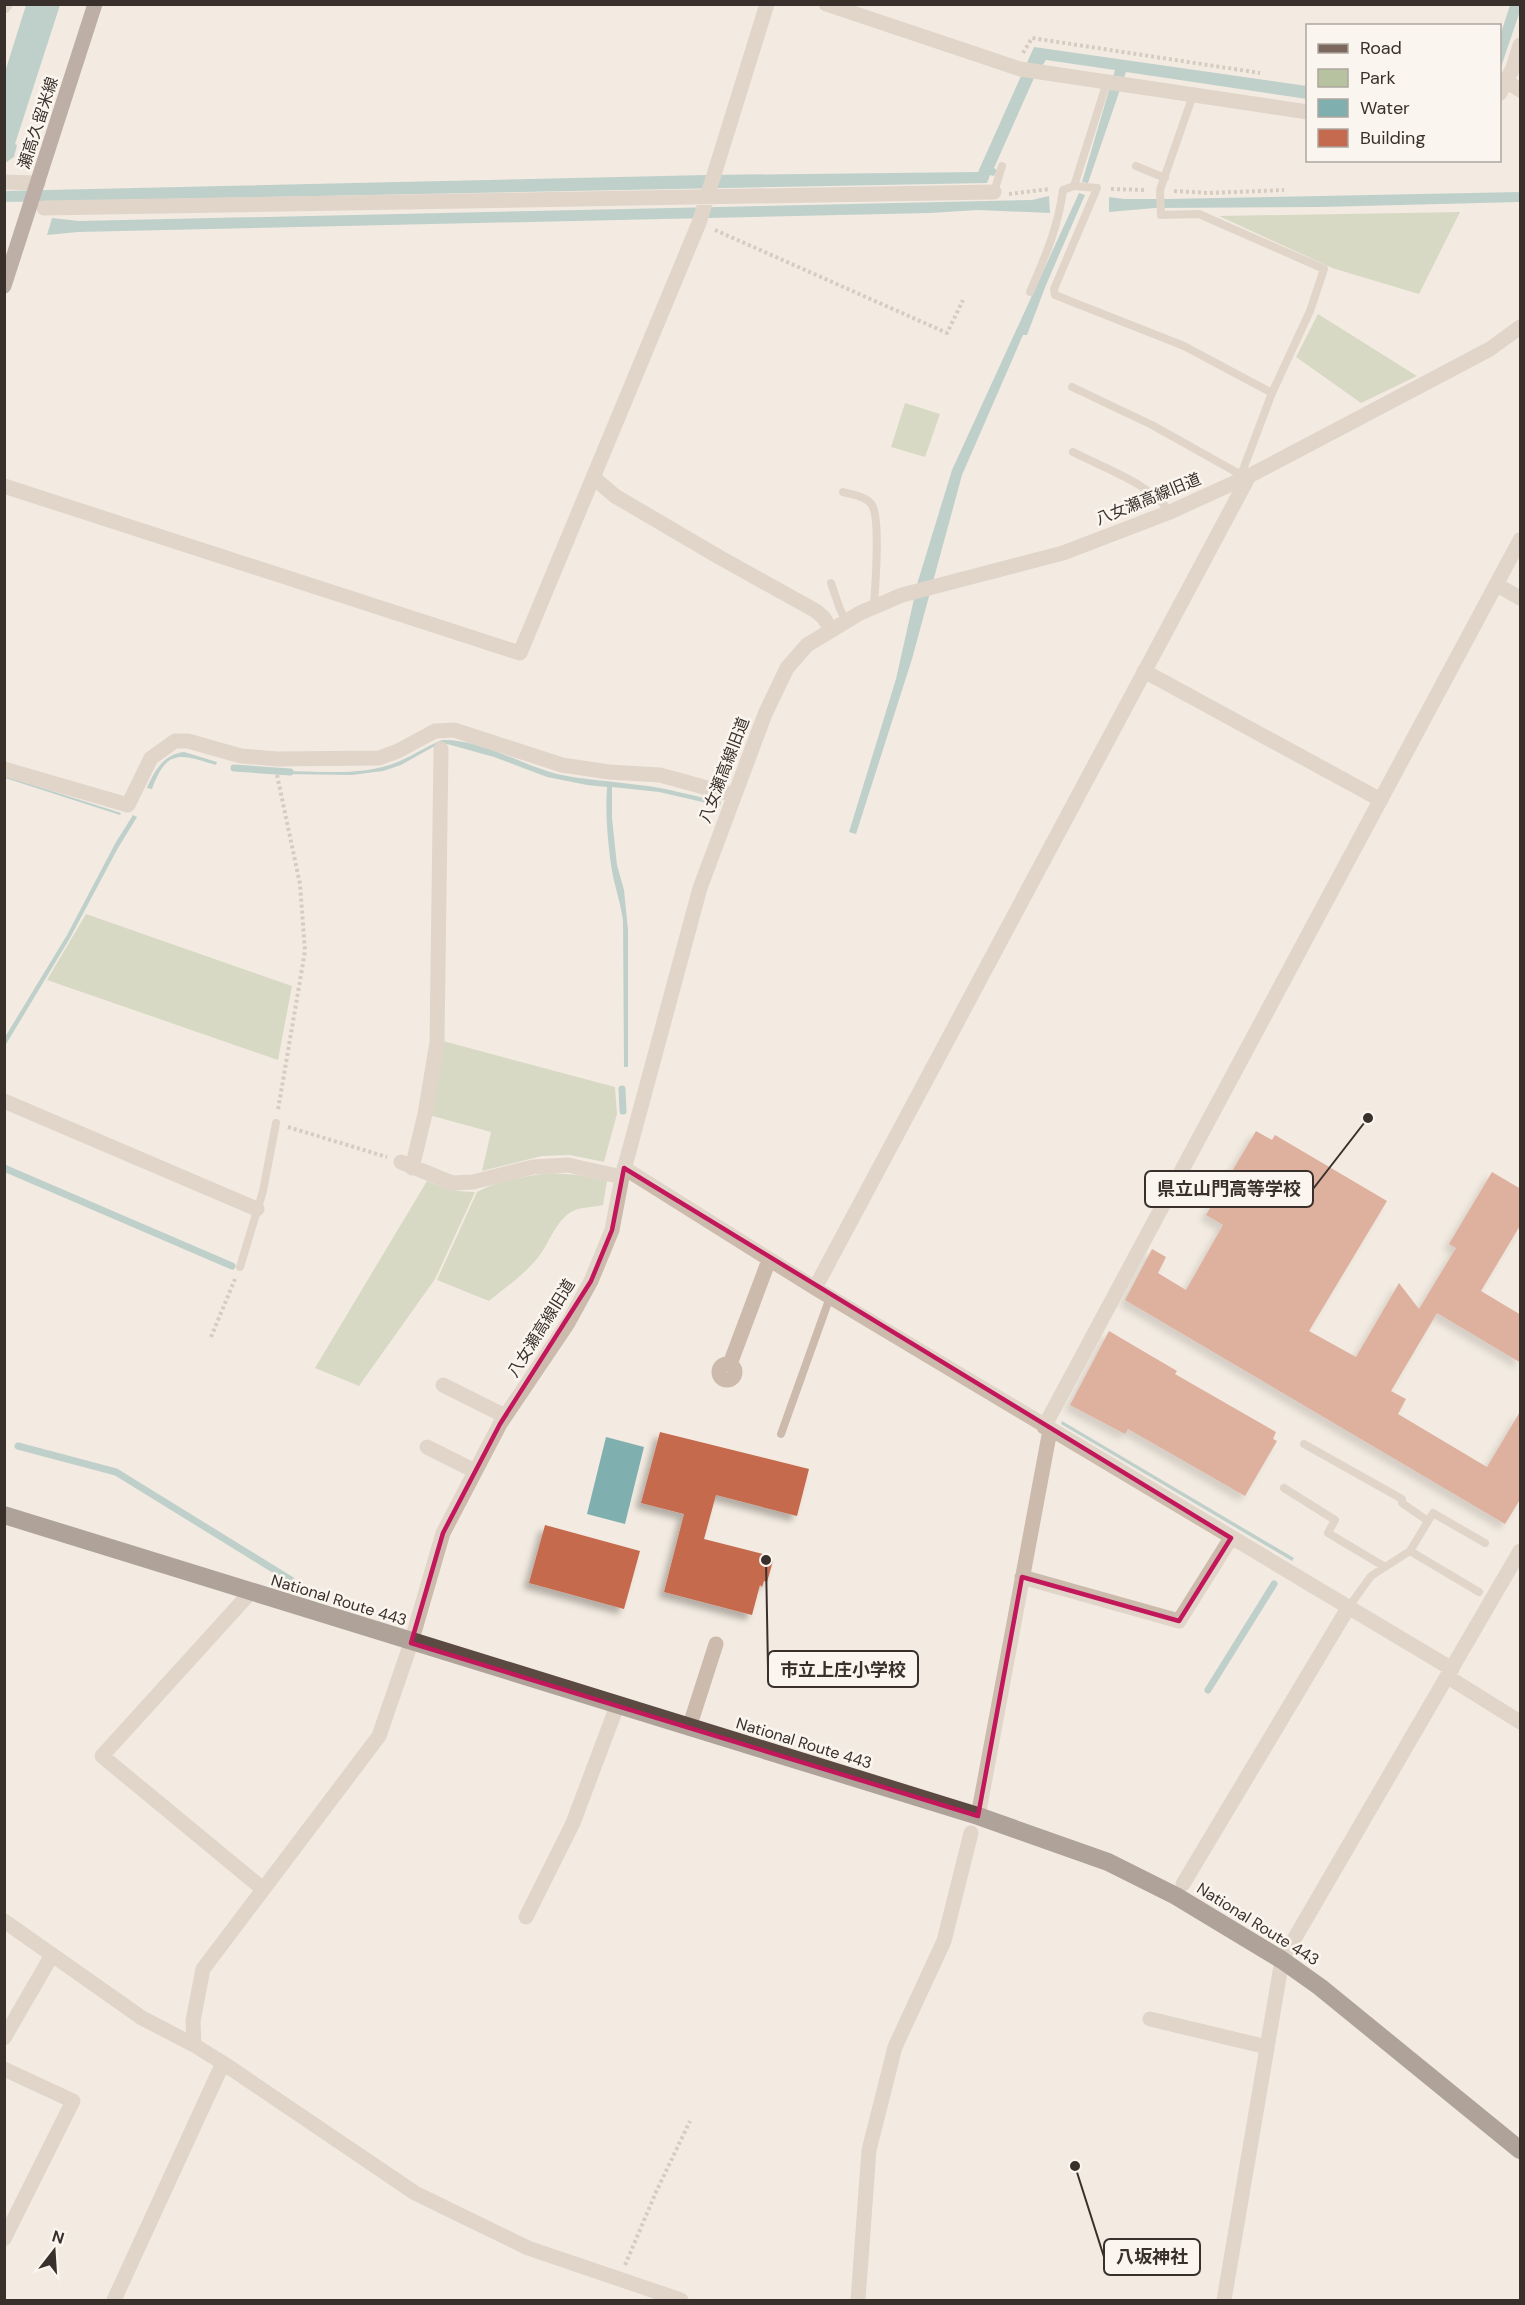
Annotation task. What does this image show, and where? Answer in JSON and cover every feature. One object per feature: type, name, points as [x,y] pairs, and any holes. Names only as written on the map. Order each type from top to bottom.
[{"type":"highway","name":"National Route 443","points":[[4,1515],[689,1728],[974,1825],[1108,1862],[1176,1896],[1282,1960],[1329,1994],[1521,2150]]},
{"type":"main road","name":"瀬高久留米線","points":[[4,286],[37,206],[38,183],[95,4]]},
{"type":"street","points":[[4,486],[520,653],[699,223],[767,4]]},
{"type":"street","points":[[826,4],[1016,68],[1306,112]]},
{"type":"street","points":[[1521,45],[1503,87],[1521,90]]},
{"type":"street","points":[[4,182],[38,183]]},
{"type":"street","points":[[37,206],[994,192]]},
{"type":"street","name":"八女瀬高線旧道","points":[[194,2045],[193,2021],[203,1968],[379,1736],[411,1643],[443,1533],[506,1416],[568,1323],[591,1281],[612,1230],[623,1172],[700,888],[765,714],[787,668],[807,645],[846,621],[902,595],[1063,553],[1170,512],[1246,476],[1490,349],[1521,327]]},
{"type":"street","points":[[815,1288],[1246,476]]},
{"type":"street","points":[[593,477],[615,496],[816,611],[824,618],[831,630]]},
{"type":"street","points":[[858,2301],[869,2150],[895,2047],[944,1941],[974,1825],[1022,1577],[1047,1428],[1521,540]]},
{"type":"street","points":[[1497,585],[1521,598]]},
{"type":"street","points":[[1144,671],[1382,800]]},
{"type":"street","points":[[4,769],[128,805],[151,758],[175,741],[188,741],[241,756],[277,759],[380,758],[435,731],[454,729],[562,765],[660,776],[733,795]]},
{"type":"street","points":[[441,749],[437,1042],[425,1114],[407,1165],[452,1183],[473,1182],[533,1167],[568,1165],[623,1172],[1348,1608],[1450,1673],[1521,1722]]},
{"type":"street","points":[[4,1101],[257,1209]]},
{"type":"street","points":[[730,1364],[769,1260]]},
{"type":"street","points":[[443,1385],[506,1416]]},
{"type":"street","points":[[427,1447],[475,1471]]},
{"type":"street","points":[[1022,1577],[1179,1621],[1231,1538]]},
{"type":"street","points":[[1224,2301],[1282,1960],[1521,1551]]},
{"type":"street","points":[[250,1593],[102,1756],[263,1889]]},
{"type":"street","points":[[1183,1884],[1348,1608]]},
{"type":"street","points":[[689,1728],[716,1644]]},
{"type":"street","points":[[526,1917],[573,1823],[617,1706]]},
{"type":"street","points":[[4,1921],[142,2019],[194,2045],[223,2063],[415,2193],[528,2248],[681,2301]]},
{"type":"street","points":[[4,2038],[52,1955]]},
{"type":"street","points":[[1150,2019],[1267,2047]]},
{"type":"street","points":[[114,2301],[223,2063]]},
{"type":"street","points":[[4,2069],[73,2101],[4,2239]]},
{"type":"lane","points":[[1074,186],[1107,82]]},
{"type":"lane","points":[[1072,387],[1152,425],[1246,476],[1272,393],[1310,311],[1324,269],[1199,214],[1161,215],[1160,190],[1193,95]]},
{"type":"lane","points":[[994,192],[1002,166]]},
{"type":"lane","points":[[1136,166],[1165,178]]},
{"type":"lane","points":[[1030,292],[1051,244],[1059,218],[1063,190],[1074,186],[1097,188],[1054,289],[1055,295],[1184,346],[1272,393]]},
{"type":"lane","points":[[1074,452],[1149,491],[1170,512]]},
{"type":"lane","points":[[843,492],[863,497],[872,506],[876,528],[874,607]]},
{"type":"lane","points":[[831,584],[846,621]]},
{"type":"lane","points":[[240,1267],[255,1224],[276,1123]]},
{"type":"lane","points":[[781,1434],[830,1297]]},
{"type":"lane","points":[[1304,1444],[1402,1499],[1401,1503],[1428,1521]]},
{"type":"lane","points":[[1284,1488],[1335,1520],[1328,1533],[1385,1567]]},
{"type":"lane","points":[[1348,1608],[1371,1576],[1410,1551],[1433,1514],[1485,1544]]},
{"type":"lane","points":[[1410,1551],[1479,1592]]},
{"type":"path","points":[[1016,68],[1026,44],[1032,38],[1260,73]]},
{"type":"path","points":[[1097,188],[1209,193],[1284,190]]},
{"type":"path","points":[[994,192],[1017,194],[1043,189],[1063,190]]},
{"type":"path","points":[[699,223],[947,333],[963,300]]},
{"type":"path","points":[[277,759],[277,779],[300,884],[305,951],[276,1123],[407,1165]]},
{"type":"path","points":[[211,1337],[240,1267]]},
{"type":"path","points":[[619,2279],[656,2192],[690,2121]]},
{"type":"highlighted area","points":[[624,1168],[1231,1538],[1179,1621],[1022,1577],[978,1816],[411,1643],[443,1533],[500,1424],[591,1281],[612,1230]]},
{"type":"green space","points":[[1460,212],[1419,294],[1332,268],[1219,216]]},
{"type":"green space","points":[[1318,314],[1417,376],[1361,403],[1296,357]]},
{"type":"green space","points":[[905,403],[940,414],[925,457],[891,447]]},
{"type":"green space","points":[[86,914],[292,986],[278,1060],[47,980]]},
{"type":"green space","points":[[443,1041],[615,1087],[617,1114],[604,1162],[570,1155],[542,1156],[482,1171],[491,1132],[429,1115]]},
{"type":"green space","points":[[551,1173],[579,1175],[607,1181],[603,1205],[575,1210],[562,1219],[535,1261],[489,1301],[437,1280],[477,1192],[513,1179]]},
{"type":"green space","points":[[427,1181],[450,1189],[475,1192],[435,1279],[359,1386],[315,1368]]},
{"type":"water","points":[[26,5],[60,5],[15,144],[17,145],[14,157],[5,163],[5,72]]},
{"type":"water","points":[[1510,5],[1520,5],[1501,67],[1501,33]]},
{"type":"water","points":[[1034,47],[1306,86],[1306,99],[1126,72],[1088,183],[1082,182],[1115,70],[1046,60],[1034,78],[994,168],[997,170],[994,176],[990,175],[987,183],[5,202],[4,191],[707,175],[978,172]]},
{"type":"water","points":[[1520,192],[1520,202],[1155,208],[1109,212],[1109,197],[1167,199]]},
{"type":"water","points":[[1079,193],[1085,195],[1027,335],[1023,335],[962,475],[912,659],[856,834],[849,832],[896,679],[918,581],[952,470]]},
{"type":"water","points":[[1049,196],[1050,213],[978,210],[930,213],[78,232],[47,235],[52,218],[79,221],[1032,200]]},
{"type":"water","points":[[442,740],[471,743],[557,774],[660,788],[721,802],[720,806],[659,792],[612,787],[612,818],[617,865],[624,890],[628,930],[628,1067],[624,1067],[623,921],[609,850],[607,787],[547,777],[494,757],[447,744],[433,747],[401,765],[383,771],[352,775],[282,774],[282,771],[342,772],[372,769],[400,761]]},
{"type":"water","points":[[184,752],[217,762],[216,765],[184,757],[169,760],[163,766],[152,789],[147,788],[153,775],[165,760]]},
{"type":"water","points":[[5,776],[121,813],[120,815],[5,778]]},
{"type":"water","points":[[133,815],[137,817],[70,938],[5,1046],[5,1037],[67,935],[116,842]]},
{"type":"water","points":[[1062,1421],[1294,1558],[1292,1561],[1061,1424]]},
{"type":"water","points":[[606,1437],[644,1447],[625,1524],[587,1514]]},
{"type":"building","points":[[1256,1131],[1272,1140],[1275,1135],[1387,1201],[1309,1331],[1356,1357],[1399,1283],[1419,1309],[1456,1248],[1449,1244],[1492,1172],[1521,1189],[1521,1224],[1481,1291],[1521,1315],[1521,1363],[1437,1313],[1391,1391],[1406,1399],[1398,1414],[1487,1467],[1521,1410],[1521,1498],[1505,1524],[1125,1300],[1152,1249],[1166,1257],[1158,1273],[1186,1290],[1223,1225],[1206,1215]]},
{"type":"building","points":[[1109,1331],[1177,1371],[1175,1374],[1276,1432],[1273,1439],[1277,1441],[1245,1496],[1128,1429],[1125,1434],[1070,1405]]},
{"type":"building","points":[[660,1432],[809,1469],[797,1516],[716,1495],[704,1539],[767,1555],[766,1559],[773,1561],[767,1582],[764,1581],[762,1587],[760,1585],[752,1615],[664,1592],[684,1514],[641,1503]]},
{"type":"building","points":[[545,1525],[640,1551],[624,1609],[529,1583]]},
{"type":"waterway","points":[[234,768],[290,772]]},
{"type":"waterway","points":[[622,1089],[623,1111]]},
{"type":"waterway","points":[[4,1168],[232,1266]]},
{"type":"waterway","points":[[18,1446],[116,1472],[291,1580]]},
{"type":"waterway","points":[[1208,1690],[1274,1584]]},
{"type":"place","name":"県立山門高等学校","points":[[1368,1118]]},
{"type":"place","name":"市立上庄小学校","points":[[766,1560]]},
{"type":"place","name":"八坂神社","points":[[1075,2166]]}]
